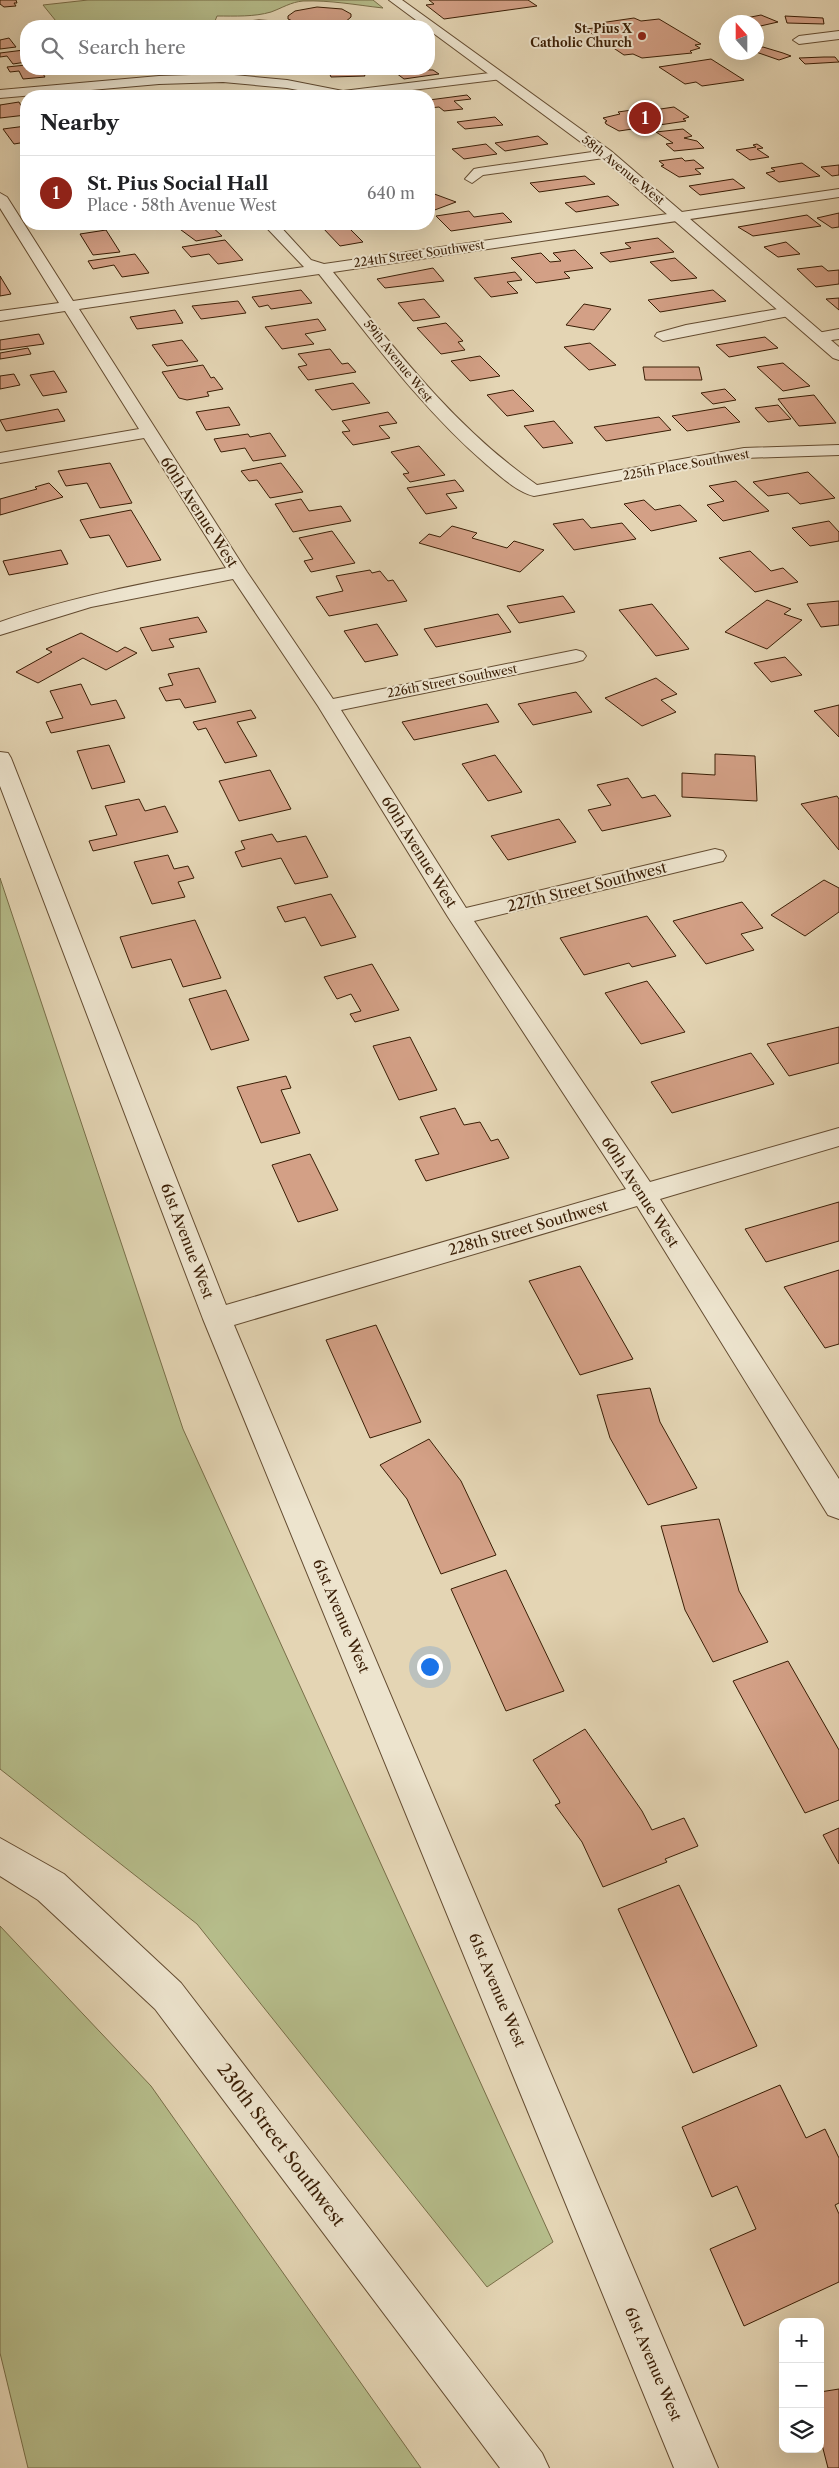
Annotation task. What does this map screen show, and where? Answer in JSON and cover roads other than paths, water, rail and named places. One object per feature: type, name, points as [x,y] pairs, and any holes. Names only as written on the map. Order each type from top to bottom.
[{"type":"street","name":"58th Avenue West","points":[[395,0],[422,20]]},
{"type":"street","name":"58th Avenue West","points":[[435,30],[606,154],[839,355]]},
{"type":"street","points":[[800,40],[839,35]]},
{"type":"street","points":[[384,90],[498,76]]},
{"type":"street","points":[[45,90],[159,80],[223,78],[287,84],[318,90]]},
{"type":"street","points":[[0,94],[20,92]]},
{"type":"street","points":[[472,179],[479,172],[606,154]]},
{"type":"street","name":"224th Street Southwest","points":[[0,316],[839,193]]},
{"type":"street","name":"60th Avenue West","points":[[0,198],[20,229]]},
{"type":"street","name":"60th Avenue West","points":[[21,230],[238,572],[328,706],[460,917],[642,1194],[839,1506]]},
{"type":"street","name":"59th Avenue West","points":[[276,230],[306,263],[322,268],[438,409],[512,478],[534,491]]},
{"type":"street","points":[[663,336],[686,330],[789,312]]},
{"type":"street","points":[[818,337],[839,334]]},
{"type":"street","points":[[0,458],[148,432]]},
{"type":"street","name":"225th Place Southwest","points":[[534,491],[744,453],[839,450]]},
{"type":"street","points":[[0,630],[37,615],[104,597],[238,572]]},
{"type":"street","name":"226th Street Southwest","points":[[328,706],[576,656]]},
{"type":"street","name":"61st Avenue West","points":[[0,758],[217,1319],[696,2468]]},
{"type":"street","name":"227th Street Southwest","points":[[460,917],[715,856]]},
{"type":"street","name":"228th Street Southwest","points":[[217,1319],[839,1137]]},
{"type":"street","name":"230th Street Southwest","points":[[0,1856],[51,1887],[168,1996],[527,2468]]},
{"type":"place","name":"St. Pius X Catholic Church","points":[[642,36]]},
{"type":"place","name":"St. Pius Social Hall","points":[[645,118]]}]
